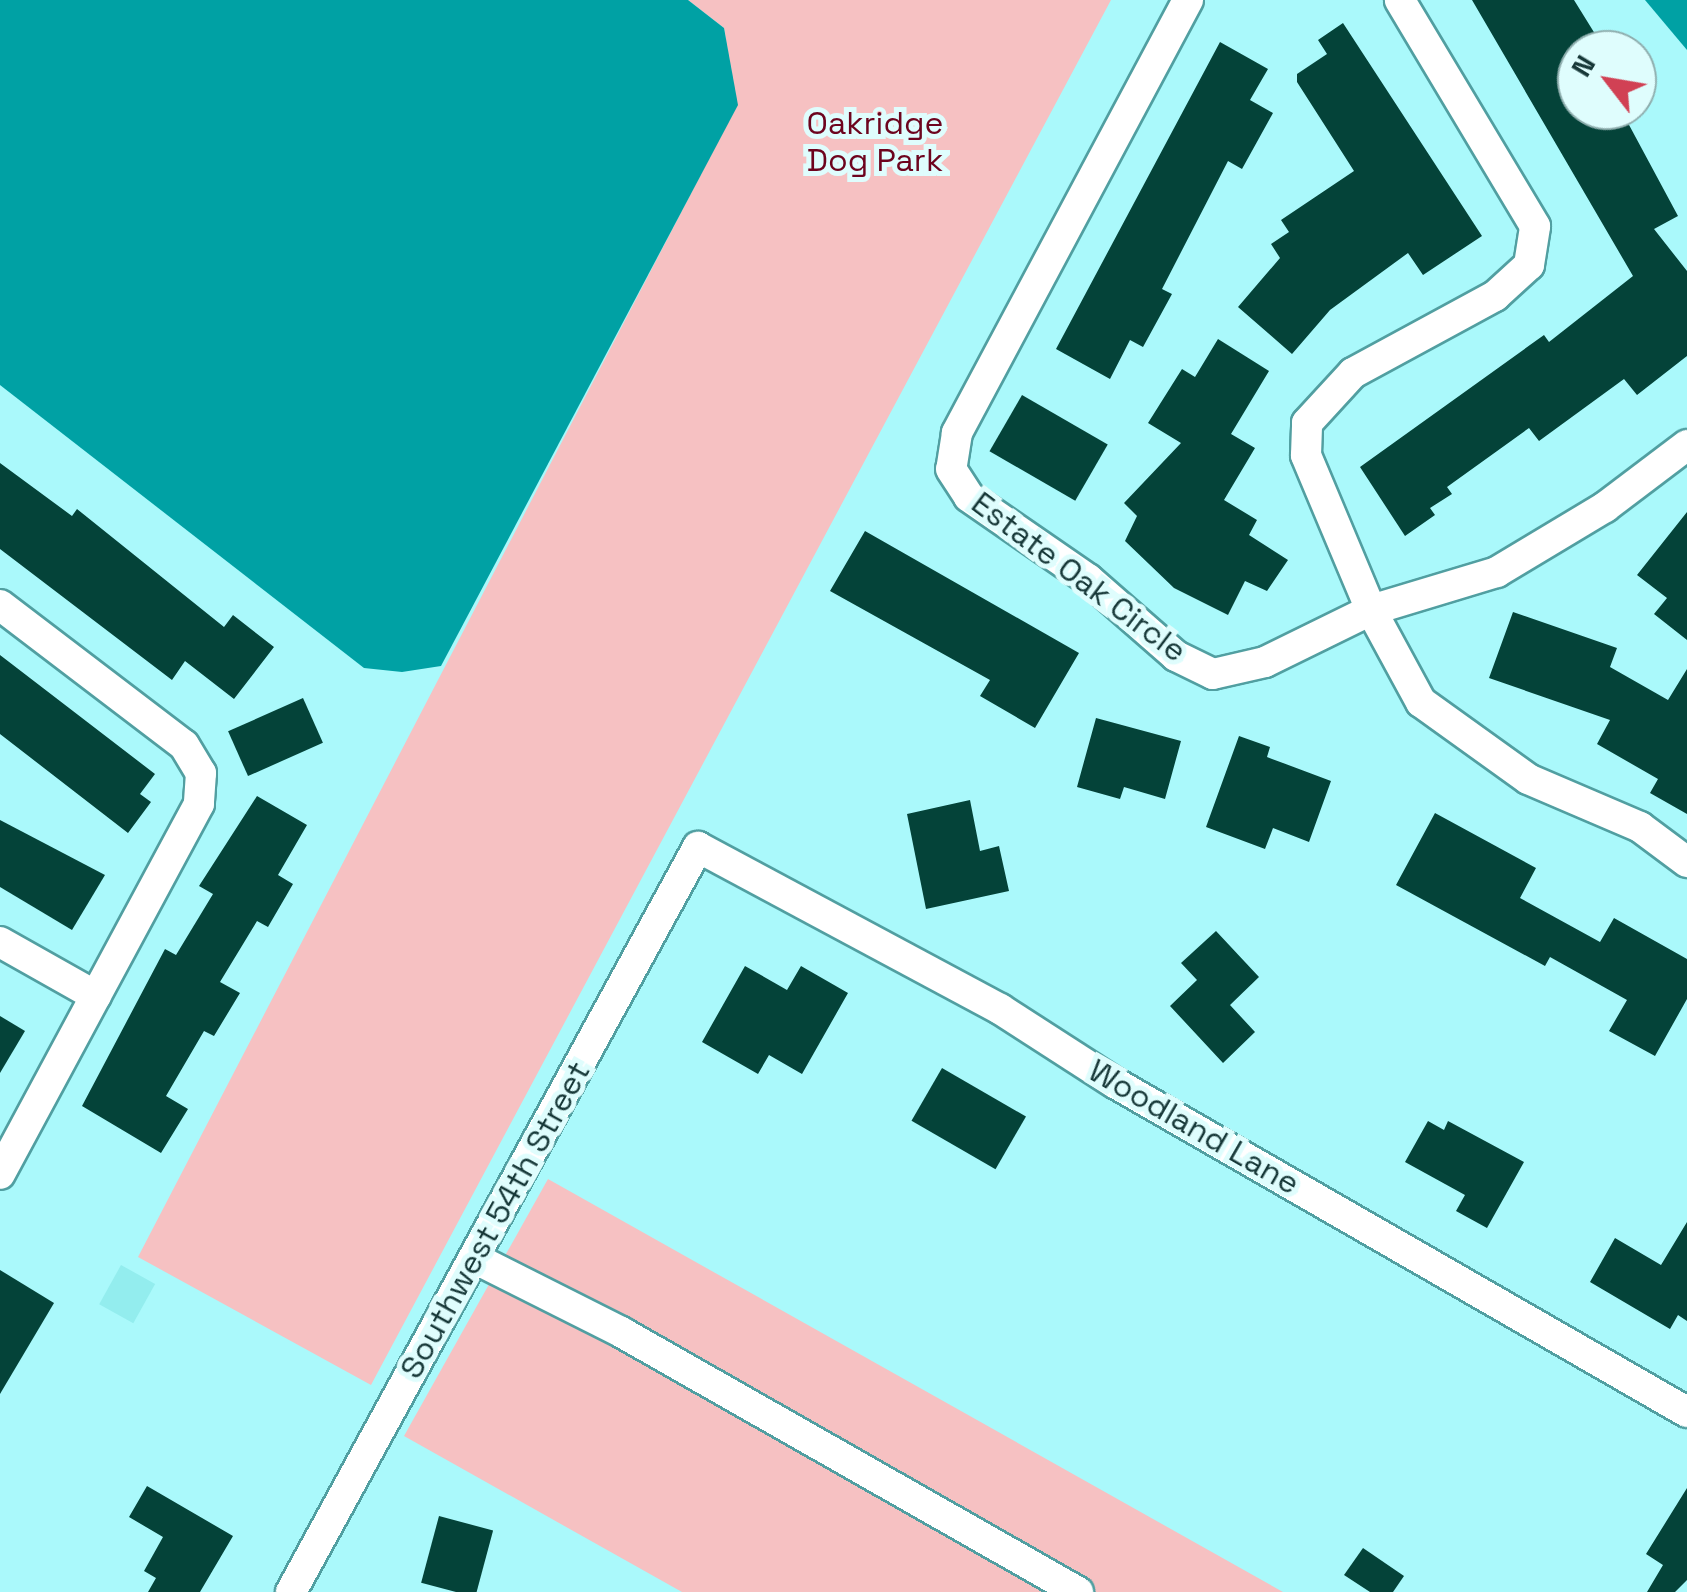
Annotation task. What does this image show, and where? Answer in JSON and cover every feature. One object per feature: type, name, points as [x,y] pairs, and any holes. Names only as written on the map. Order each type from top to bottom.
[{"type":"street","name":"Estate Oak Circle","points":[[1188,0],[957,433],[951,468],[969,497],[1088,579],[1176,656],[1212,674],[1265,662],[1371,610],[1497,572],[1606,507],[1687,445]]},
{"type":"street","points":[[1400,0],[1534,226],[1529,265],[1495,296],[1352,373],[1307,423],[1306,455],[1371,610],[1421,702],[1528,779],[1640,827],[1687,862]]},
{"type":"street","points":[[0,605],[184,745],[201,773],[199,804],[0,1174]]},
{"type":"street","name":"Southwest 54th Street","points":[[292,1592],[698,848]]},
{"type":"street","name":"Woodland Lane","points":[[698,848],[1000,1009],[1115,1084],[1687,1412]]},
{"type":"street","points":[[0,942],[96,996]]},
{"type":"street","points":[[474,1258],[621,1332],[1078,1592]]},
{"type":"shaded area","points":[[0,0],[688,0],[724,28],[738,105],[441,666],[402,672],[364,668],[0,385]]},
{"type":"shaded area","points":[[1645,0],[1687,0],[1687,50]]},
{"type":"shaded area","points":[[121,1265],[155,1284],[133,1323],[99,1304]]},
{"type":"green space","name":"Oakridge Dog Park","points":[[688,0],[1111,0],[371,1385],[138,1257],[737,105],[724,28]]},
{"type":"green space","points":[[548,1179],[1283,1592],[682,1592],[404,1436]]},
{"type":"building","points":[[1472,0],[1574,0],[1593,30],[1557,30],[1557,130],[1632,130],[1678,216],[1654,229],[1687,271],[1687,356],[1637,395],[1624,379],[1539,441],[1529,428],[1447,487],[1452,494],[1430,508],[1435,515],[1405,536],[1360,467],[1544,335],[1549,342],[1633,276]]},
{"type":"building","points":[[1343,23],[1482,236],[1423,275],[1408,253],[1330,310],[1292,354],[1238,307],[1280,258],[1271,244],[1289,232],[1281,220],[1354,171],[1297,82],[1297,74],[1327,54],[1318,40]]},
{"type":"building","points":[[1220,42],[1268,69],[1250,100],[1273,113],[1242,169],[1228,161],[1162,289],[1172,294],[1143,347],[1130,340],[1110,379],[1056,349]]},
{"type":"building","points":[[1218,339],[1269,371],[1231,434],[1255,448],[1224,500],[1257,520],[1249,535],[1288,560],[1267,591],[1245,581],[1228,615],[1174,588],[1125,541],[1137,516],[1124,503],[1181,443],[1148,423],[1182,369],[1195,377]]},
{"type":"building","points":[[1022,395],[1108,444],[1075,501],[990,451]]},
{"type":"building","points":[[0,463],[72,516],[77,509],[224,627],[233,615],[274,647],[234,699],[185,661],[172,680],[0,549]]},
{"type":"building","points":[[1687,512],[1687,640],[1654,614],[1667,598],[1637,575]]},
{"type":"building","points":[[865,531],[1079,653],[1035,728],[980,696],[990,680],[830,591]]},
{"type":"building","points":[[1513,612],[1617,648],[1610,667],[1668,700],[1687,669],[1687,814],[1650,793],[1658,779],[1597,744],[1610,720],[1489,678]]},
{"type":"building","points":[[0,655],[155,774],[140,794],[151,802],[128,833],[0,734]]},
{"type":"building","points":[[303,698],[323,743],[248,776],[228,731]]},
{"type":"building","points":[[1096,718],[1181,741],[1165,799],[1124,787],[1120,799],[1077,787]]},
{"type":"building","points":[[1239,736],[1270,747],[1267,757],[1331,781],[1309,842],[1273,828],[1265,849],[1206,827]]},
{"type":"building","points":[[257,796],[307,825],[278,875],[293,884],[268,927],[257,921],[220,982],[240,993],[214,1036],[204,1031],[166,1096],[188,1109],[161,1153],[82,1106],[165,949],[176,955],[213,894],[199,886]]},
{"type":"building","points":[[970,800],[980,851],[999,846],[1009,891],[926,909],[907,814]]},
{"type":"building","points":[[1435,813],[1536,868],[1520,898],[1600,942],[1614,918],[1687,959],[1687,999],[1655,1056],[1609,1031],[1627,1000],[1550,957],[1545,966],[1396,885]]},
{"type":"building","points":[[0,820],[105,875],[72,930],[0,887]]},
{"type":"building","points":[[1216,931],[1259,977],[1230,1005],[1255,1032],[1223,1063],[1170,1006],[1197,980],[1181,963]]},
{"type":"building","points":[[745,966],[787,990],[801,966],[848,993],[802,1074],[769,1055],[758,1074],[702,1042]]},
{"type":"building","points":[[0,1016],[25,1031],[0,1073]]},
{"type":"building","points":[[942,1068],[1026,1116],[996,1169],[912,1121]]},
{"type":"building","points":[[1428,1121],[1444,1130],[1448,1121],[1524,1162],[1487,1228],[1456,1211],[1465,1195],[1405,1162]]},
{"type":"building","points":[[1687,1222],[1687,1321],[1678,1315],[1670,1329],[1590,1282],[1615,1238],[1661,1265]]},
{"type":"building","points":[[0,1270],[54,1303],[0,1394]]},
{"type":"building","points":[[147,1486],[233,1536],[200,1592],[148,1592],[156,1578],[144,1571],[163,1537],[129,1517]]},
{"type":"building","points":[[1687,1488],[1687,1580],[1675,1592],[1647,1592],[1663,1565],[1646,1554]]},
{"type":"building","points":[[439,1516],[493,1530],[477,1592],[456,1592],[421,1583]]},
{"type":"building","points":[[1363,1548],[1404,1576],[1393,1592],[1370,1592],[1344,1575]]}]
